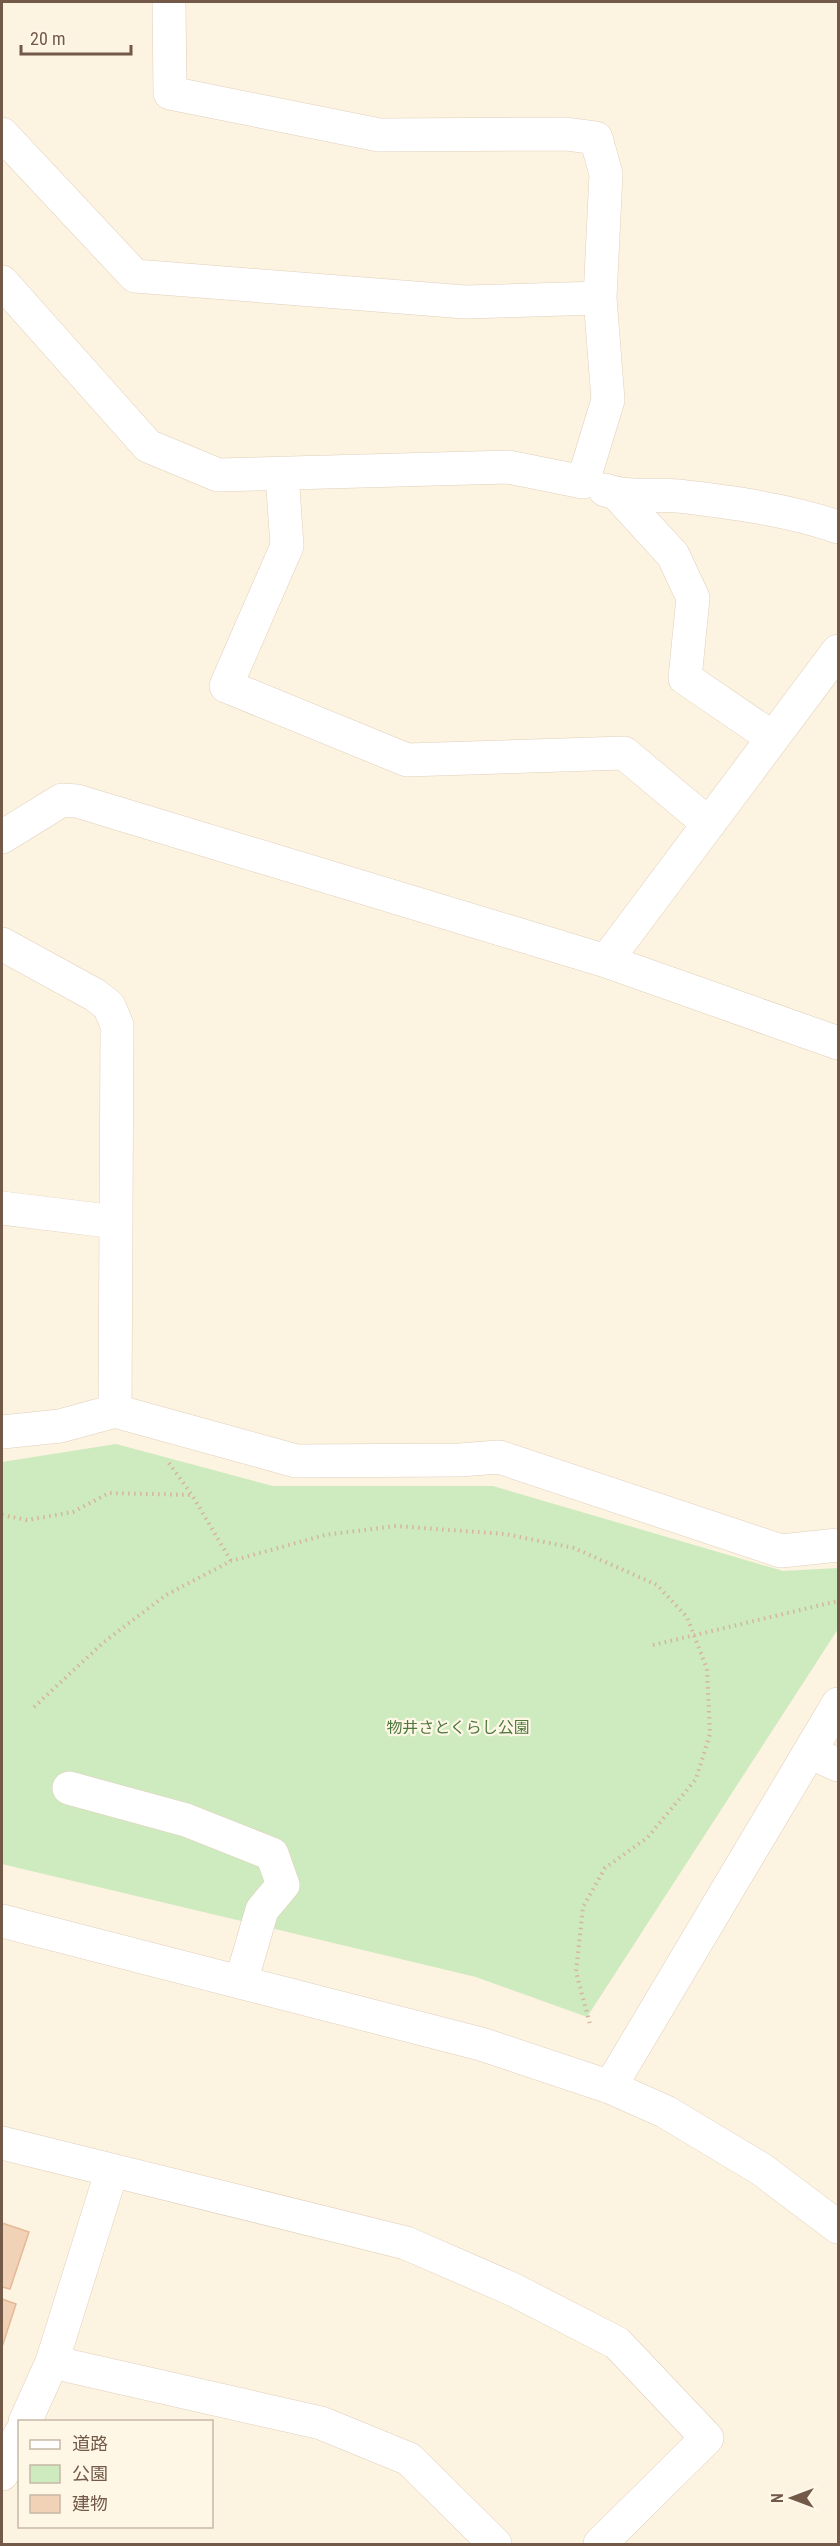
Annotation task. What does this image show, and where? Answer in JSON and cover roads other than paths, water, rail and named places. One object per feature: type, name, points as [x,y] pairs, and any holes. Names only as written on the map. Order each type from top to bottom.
[{"type":"street","points":[[169,2],[170,93],[380,135],[566,134],[596,138],[606,174],[600,298],[608,400],[584,482]]},
{"type":"street","points":[[2,134],[135,276],[465,302],[600,298]]},
{"type":"street","points":[[2,282],[148,446],[218,475],[508,467],[584,482],[617,494],[678,496],[808,516],[838,527]]},
{"type":"street","points":[[282,474],[287,546],[226,686],[407,760],[624,753],[709,824]]},
{"type":"street","points":[[617,494],[673,555],[693,598],[685,678],[773,738]]},
{"type":"street","points":[[606,961],[838,651]]},
{"type":"street","points":[[2,837],[62,800],[76,801],[606,961],[838,1043]]},
{"type":"street","points":[[2,944],[95,995],[109,1006],[117,1025],[115,1411]]},
{"type":"street","points":[[2,1208],[116,1222]]},
{"type":"street","points":[[2,1432],[60,1426],[115,1411],[296,1461],[460,1460],[499,1457],[781,1551],[838,1545]]},
{"type":"street","points":[[610,2087],[824,1758],[838,1704]]},
{"type":"street","points":[[69,1788],[186,1820],[272,1854],[283,1885],[262,1910],[241,1982]]},
{"type":"street","points":[[2,1921],[481,2044],[610,2087],[666,2112],[761,2169],[838,2227]]},
{"type":"street","points":[[2,2143],[406,2243],[512,2289],[617,2343],[707,2438],[600,2544]]},
{"type":"street","points":[[25,2420],[52,2362],[112,2170]]},
{"type":"street","points":[[52,2362],[321,2422],[409,2459],[495,2544]]},
{"type":"street","points":[[2,2474],[18,2438]]},
{"type":"park label","name":"物井さとくらし公園","points":[[458,1727]]}]
